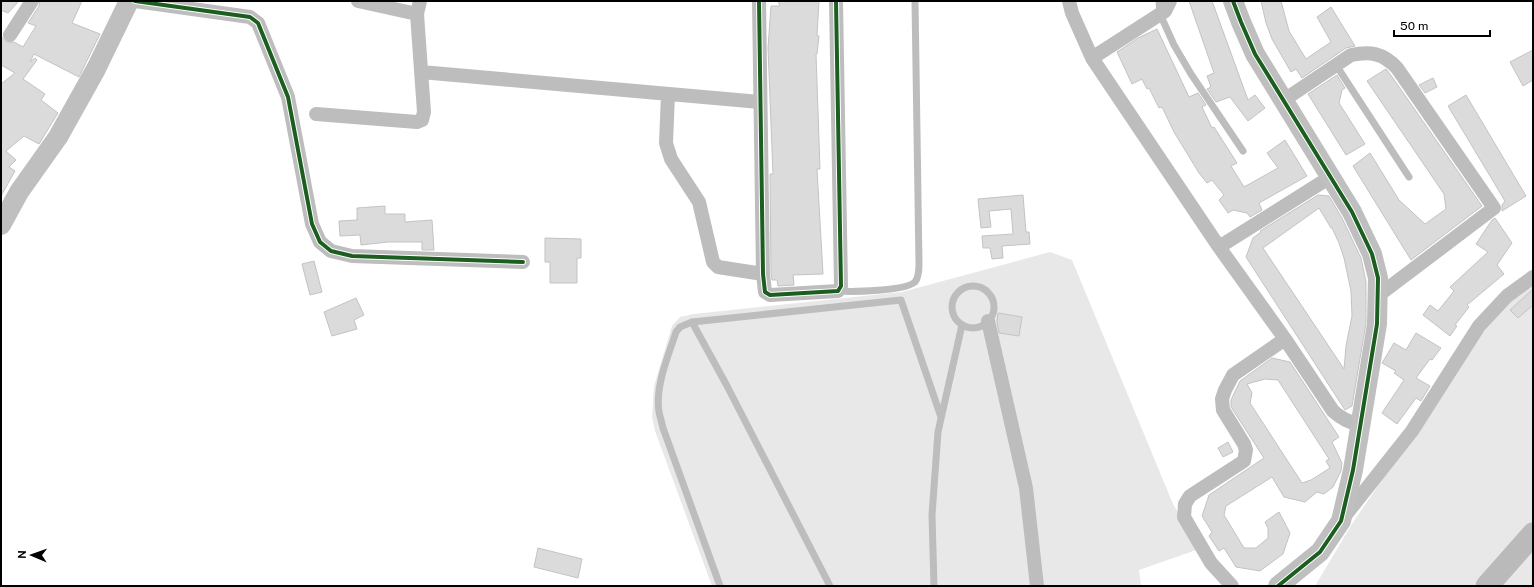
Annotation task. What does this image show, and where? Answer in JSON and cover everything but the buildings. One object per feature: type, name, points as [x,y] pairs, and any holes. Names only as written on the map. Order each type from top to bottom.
[{"type":"street","points":[[10,35],[32,1]]},
{"type":"street","points":[[1,225],[19,192],[58,137],[96,69],[129,1]]},
{"type":"street","points":[[136,1],[250,17],[258,23],[288,97],[312,224],[320,242],[331,251],[352,256],[523,262]]},
{"type":"street","points":[[316,114],[417,122],[422,120],[424,112],[419,7],[358,1]]},
{"type":"street","points":[[759,1],[763,274],[765,292],[770,295],[838,291],[841,286],[836,1]]},
{"type":"street","points":[[1069,1],[1072,13],[1092,58],[1219,247],[1285,339],[1333,411],[1340,418],[1360,425]]},
{"type":"street","points":[[1092,58],[1160,7],[1164,11],[1170,1]]},
{"type":"street","points":[[1233,1],[1256,54],[1332,176],[1352,212],[1372,254],[1378,278],[1379,295],[1377,324],[1353,470],[1341,521]]},
{"type":"street","points":[[1284,100],[1351,55],[1364,52],[1380,55],[1389,60],[1397,68],[1494,208],[1379,295]]},
{"type":"street","points":[[421,72],[760,102]]},
{"type":"street","points":[[668,94],[666,143],[671,159],[699,202],[713,262],[718,267],[763,274]]},
{"type":"street","points":[[1219,247],[1332,176]]},
{"type":"street","points":[[1278,586],[1320,552],[1341,521],[1412,431],[1479,326],[1507,296],[1533,277]]},
{"type":"street","points":[[988,321],[1026,488],[1036,586]]},
{"type":"street","points":[[1232,586],[1211,563],[1184,517],[1185,504],[1190,496],[1244,461],[1246,450],[1244,444],[1223,410],[1222,399],[1225,390],[1232,375],[1285,339]]},
{"type":"lane","points":[[838,291],[871,291],[909,285],[915,282],[918,276],[920,264],[915,1]]},
{"type":"lane","points":[[1160,7],[1174,44],[1191,74],[1243,151]]},
{"type":"lane","points":[[1336,65],[1409,177]]},
{"type":"lane","points":[[969,286],[983,288],[992,297],[994,304],[993,312],[988,321],[980,326],[973,327],[962,325],[955,316],[953,309],[953,302],[957,294],[962,289],[969,286]]},
{"type":"lane","points":[[720,586],[659,412],[661,381],[676,332],[680,327],[692,322],[901,300],[941,418]]},
{"type":"lane","points":[[692,322],[726,384],[830,586]]},
{"type":"lane","points":[[934,586],[932,515],[936,448],[941,418],[962,325]]},
{"type":"shaded area","points":[[1050,252],[1072,260],[1173,504],[1199,549],[1139,570],[1141,586],[712,586],[655,431],[652,417],[654,386],[672,326],[680,317],[694,314],[902,292]]},
{"type":"shaded area","points":[[1533,279],[1533,586],[1315,586],[1352,524],[1394,462],[1488,316]]},
{"type":"waterway","points":[[1487,586],[1533,534]]},
{"type":"cycle path","points":[[135,1],[250,17],[258,23],[288,97],[312,224],[320,242],[331,251],[352,256],[523,262]]},
{"type":"cycle path","points":[[759,1],[763,274],[765,292],[770,295],[838,291],[841,286],[836,1]]},
{"type":"cycle path","points":[[1233,1],[1255,54],[1352,212],[1372,254],[1378,278],[1377,324],[1353,470],[1341,521],[1320,552],[1278,586]]}]
